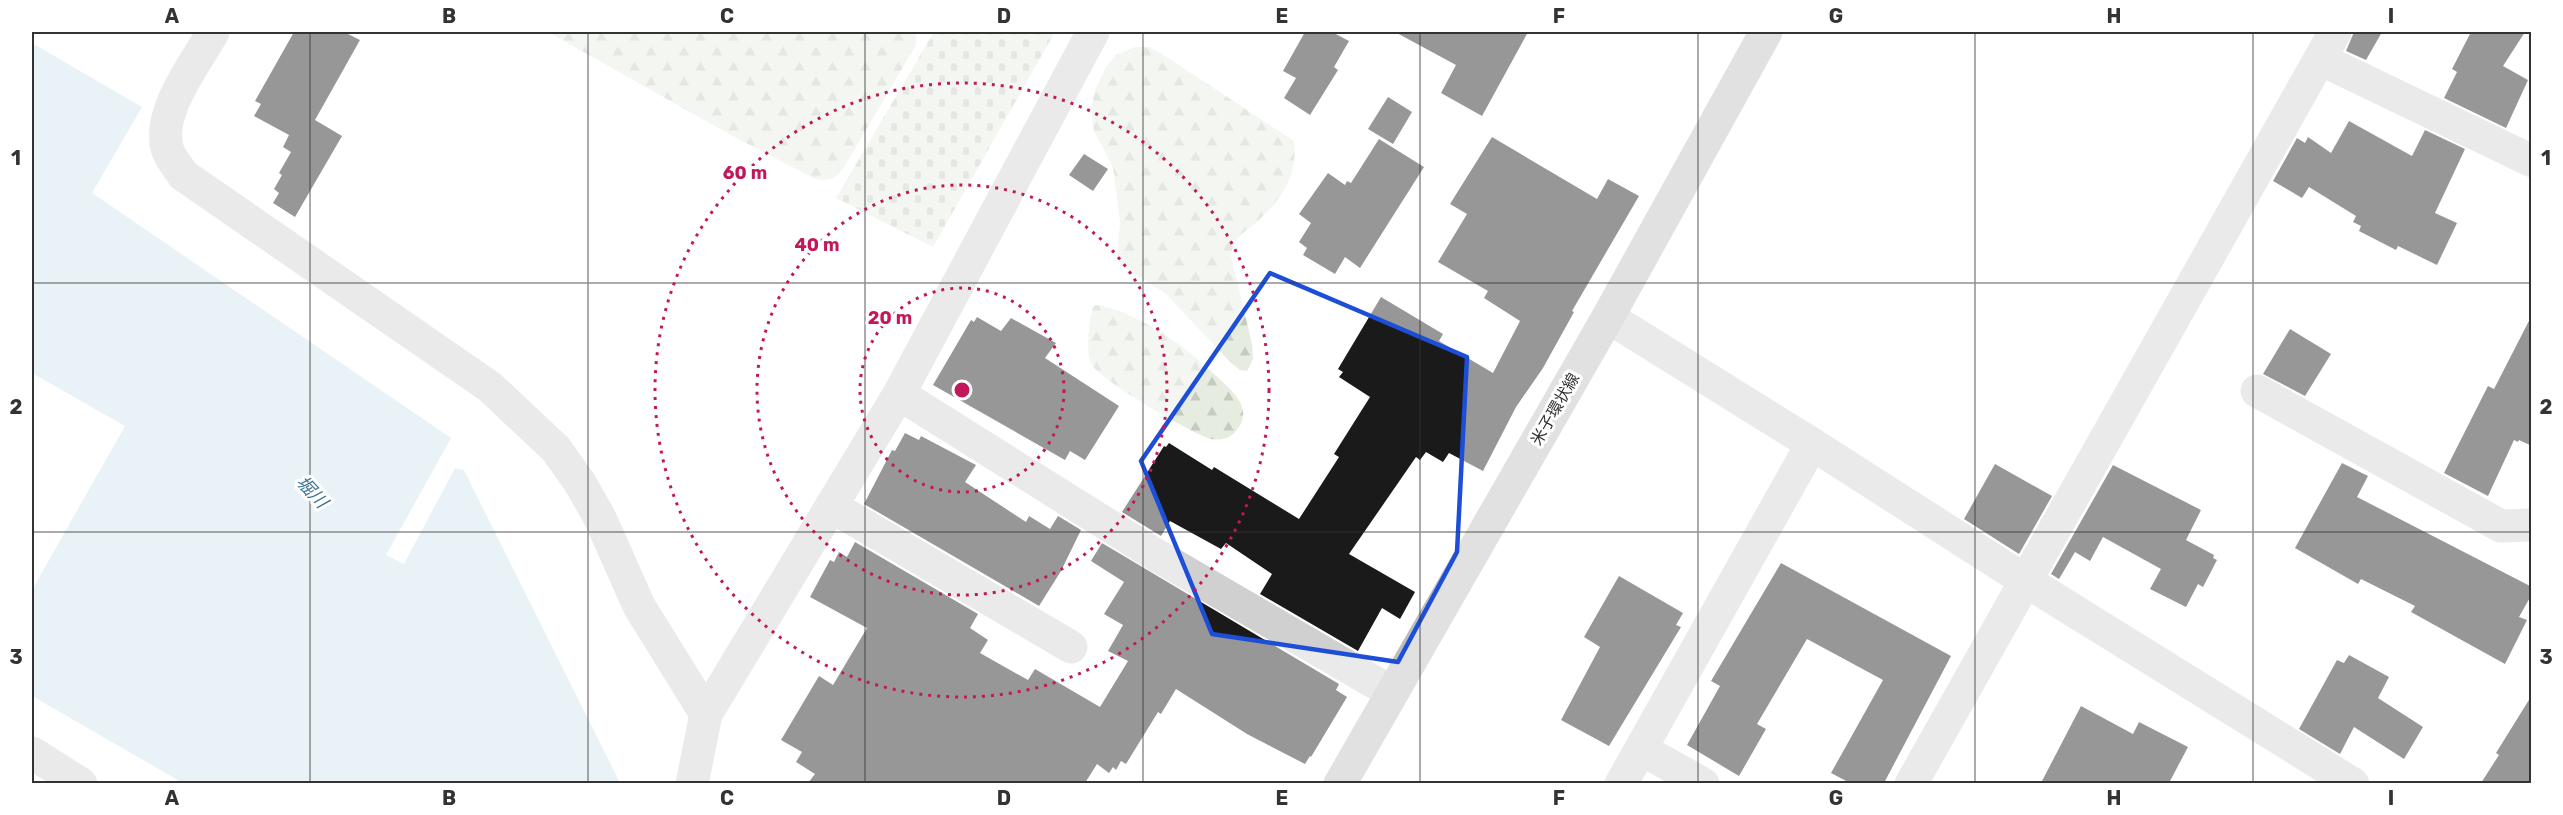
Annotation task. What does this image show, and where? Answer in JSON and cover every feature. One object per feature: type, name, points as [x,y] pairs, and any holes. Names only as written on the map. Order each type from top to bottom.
[{"type":"main road","name":"米子環状線","points":[[1340,783],[1608,317],[1766,32]]},
{"type":"street","points":[[213,32],[171,106],[165,129],[168,152],[183,175],[490,387],[556,449],[580,483],[600,518],[639,606],[706,714]]},
{"type":"street","points":[[692,783],[706,714],[899,394],[1093,32]]},
{"type":"street","points":[[1911,783],[2327,45],[2532,161]]},
{"type":"street","points":[[1608,317],[2026,581],[2353,783]]},
{"type":"street","points":[[2257,391],[2501,526],[2532,525]]},
{"type":"street","points":[[899,394],[1121,534],[1391,693]]},
{"type":"street","points":[[1621,783],[1812,444]]},
{"type":"street","points":[[831,506],[1071,647]]},
{"type":"street","points":[[1641,749],[1703,783]]},
{"type":"street","points":[[32,753],[81,783]]},
{"type":"highlighted area","points":[[1270,273],[1467,357],[1457,552],[1398,662],[1212,634],[1141,461]]},
{"type":"green space","points":[[548,32],[916,32],[916,45],[843,169],[833,178],[822,180],[813,178],[729,134]]},
{"type":"green space","points":[[934,32],[1055,32],[933,247],[836,198]]},
{"type":"green space","points":[[1135,47],[1149,47],[1159,52],[1294,141],[1294,163],[1288,183],[1270,209],[1235,242],[1231,256],[1252,344],[1253,359],[1247,371],[1240,370],[1231,363],[1165,293],[1121,265],[1117,255],[1120,222],[1113,167],[1094,131],[1091,110],[1095,90],[1106,67],[1116,55]]},
{"type":"green space","points":[[1096,305],[1124,313],[1170,338],[1221,380],[1241,404],[1242,422],[1236,431],[1225,438],[1215,440],[1201,435],[1148,406],[1099,373],[1090,360],[1088,345],[1093,307]]},
{"type":"water","name":"堀川","points":[[32,43],[142,107],[92,193],[451,438],[386,555],[404,564],[455,468],[464,470],[620,783],[183,783],[32,696],[32,590],[125,426],[32,373]]},
{"type":"building","points":[[294,32],[344,32],[360,40],[315,120],[342,136],[295,217],[273,203],[279,193],[274,189],[282,175],[279,173],[291,152],[283,147],[289,135],[254,116],[261,104],[255,101]]},
{"type":"building","points":[[1305,32],[1332,32],[1349,41],[1334,67],[1338,70],[1310,115],[1284,98],[1296,78],[1283,71]]},
{"type":"building","points":[[1395,32],[1528,32],[1482,116],[1441,93],[1456,65]]},
{"type":"building","points":[[2354,32],[2382,32],[2366,60],[2346,51]]},
{"type":"building","points":[[2471,32],[2525,32],[2503,66],[2528,80],[2506,128],[2444,98],[2457,72],[2452,69]]},
{"type":"building","points":[[1388,97],[1412,112],[1393,144],[1368,129]]},
{"type":"building","points":[[2349,121],[2412,156],[2425,130],[2465,149],[2435,213],[2457,223],[2437,265],[2398,246],[2396,250],[2359,231],[2361,226],[2353,222],[2356,216],[2309,187],[2302,198],[2273,181],[2297,138],[2305,143],[2308,137],[2331,153]]},
{"type":"building","points":[[1492,137],[1597,199],[1608,179],[1639,196],[1572,311],[1574,312],[1543,368],[1516,407],[1483,471],[1449,453],[1443,462],[1426,452],[1420,460],[1416,457],[1349,554],[1415,592],[1400,619],[1382,608],[1358,651],[1260,594],[1272,574],[1226,543],[1221,549],[1170,521],[1161,536],[1122,512],[1164,446],[1166,447],[1169,443],[1212,470],[1214,467],[1299,519],[1339,457],[1334,454],[1370,397],[1339,377],[1343,372],[1338,369],[1381,297],[1443,334],[1439,341],[1493,373],[1520,321],[1484,298],[1488,291],[1438,262],[1467,214],[1450,204]]},
{"type":"building","points":[[1379,139],[1424,167],[1360,268],[1345,257],[1335,274],[1303,255],[1307,248],[1299,242],[1311,223],[1299,214],[1328,173],[1345,185],[1347,181],[1351,183]]},
{"type":"building","points":[[1084,154],[1108,169],[1093,191],[1069,175]]},
{"type":"building","points":[[2532,315],[2532,446],[2514,440],[2488,496],[2444,473],[2488,386],[2494,389]]},
{"type":"building","points":[[977,317],[1001,331],[1011,318],[1056,343],[1045,358],[1119,406],[1085,460],[1070,451],[1065,460],[933,385],[971,320],[974,322]]},
{"type":"building","points":[[2290,329],[2331,354],[2305,396],[2263,374]]},
{"type":"building","points":[[905,433],[919,440],[921,436],[976,465],[965,482],[1026,522],[1029,516],[1050,529],[1058,516],[1081,530],[1061,571],[1039,606],[864,504],[892,450],[895,451]]},
{"type":"building","points":[[2342,463],[2368,476],[2357,497],[2532,587],[2532,594],[2519,617],[2527,620],[2505,664],[2411,612],[2415,606],[2361,579],[2358,584],[2295,548]]},
{"type":"building","points":[[1995,464],[2052,496],[2019,554],[1964,519]]},
{"type":"building","points":[[2113,465],[2201,510],[2186,540],[2214,555],[2213,558],[2217,560],[2203,587],[2198,584],[2186,607],[2150,589],[2161,569],[2103,537],[2090,561],[2075,552],[2059,579],[2051,574]]},
{"type":"building","points":[[855,542],[978,614],[970,628],[988,640],[980,653],[1028,680],[1035,669],[1100,707],[1128,661],[1108,651],[1123,625],[1104,614],[1124,582],[1091,561],[1102,543],[1339,684],[1336,690],[1347,697],[1305,764],[1247,734],[1176,689],[1161,714],[1158,712],[1126,764],[1121,761],[1116,770],[1113,767],[1109,773],[1097,764],[1085,783],[808,783],[815,774],[796,762],[802,752],[781,740],[819,676],[833,685],[867,628],[810,597],[830,560],[834,562],[839,552],[847,557]]},
{"type":"building","points":[[1781,563],[1951,656],[1884,783],[1850,783],[1831,773],[1883,680],[1807,639],[1757,724],[1766,729],[1739,776],[1687,745],[1720,686],[1711,681]]},
{"type":"building","points":[[1619,576],[1683,613],[1676,625],[1681,627],[1609,746],[1561,720],[1600,647],[1584,637]]},
{"type":"building","points":[[2349,655],[2389,677],[2378,698],[2423,727],[2404,759],[2354,727],[2340,754],[2299,729],[2337,660],[2344,663]]},
{"type":"building","points":[[2532,695],[2532,783],[2481,783],[2499,755],[2496,753]]},
{"type":"building","points":[[2081,706],[2133,734],[2139,722],[2188,747],[2169,783],[2041,783]]}]
